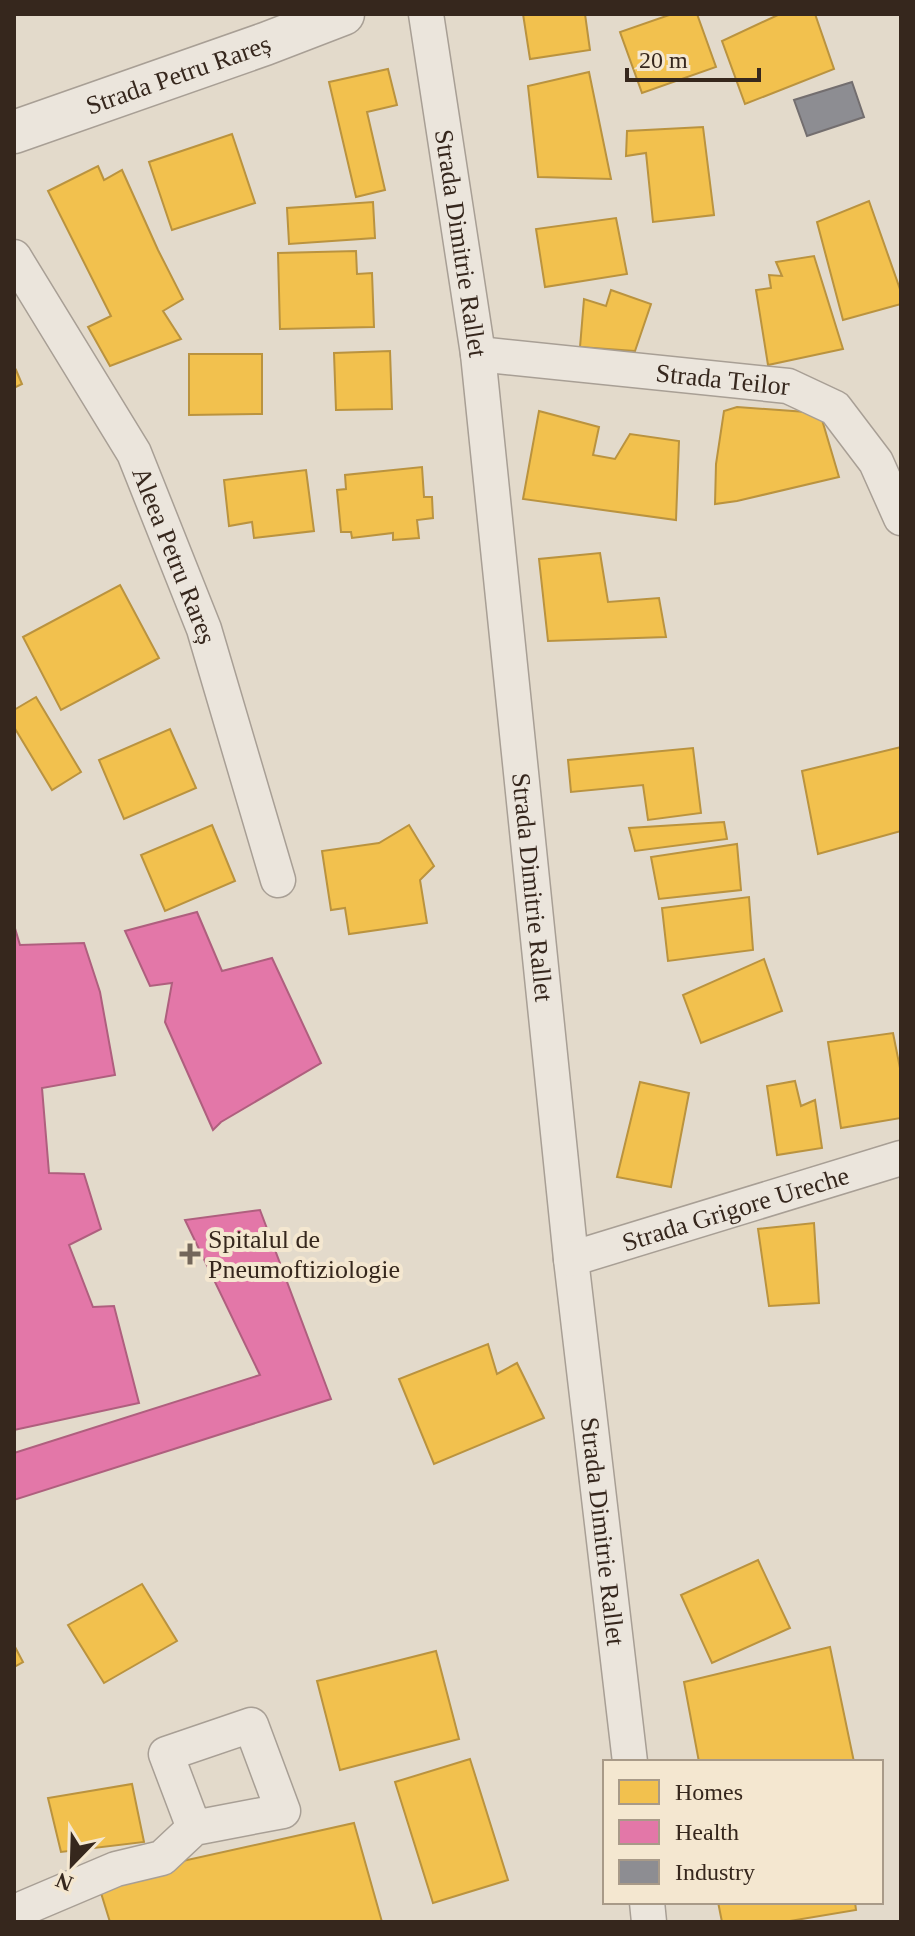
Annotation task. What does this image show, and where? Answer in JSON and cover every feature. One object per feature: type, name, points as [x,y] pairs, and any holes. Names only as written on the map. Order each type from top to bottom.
[{"type":"street","name":"Strada Petru Rareș","points":[[14,132],[343,14]]},
{"type":"street","name":"Strada Dimitrie Rallet","points":[[426,14],[478,354],[571,1259],[630,1760]]},
{"type":"street","name":"Aleea Petru Rareș","points":[[14,257],[134,453],[204,629],[278,880]]},
{"type":"street","name":"Strada Teilor","points":[[478,354],[788,386],[835,408],[876,462],[901,518]]},
{"type":"street","name":"Strada Grigore Ureche","points":[[571,1259],[901,1158]]},
{"type":"street","points":[[15,1922],[24,1908],[116,1869],[162,1858],[194,1828]]},
{"type":"building: Homes","points":[[523,14],[585,14],[590,50],[530,59]]},
{"type":"building: Homes","points":[[672,14],[697,14],[716,67],[642,93],[620,32]]},
{"type":"building: Homes","points":[[780,14],[815,14],[834,69],[745,104],[722,41]]},
{"type":"building: Homes","points":[[388,69],[397,105],[367,112],[385,190],[356,197],[329,82]]},
{"type":"building: Homes","points":[[589,72],[611,179],[538,177],[528,86]]},
{"type":"building: Homes","points":[[703,127],[714,215],[653,222],[646,153],[626,156],[627,131]]},
{"type":"building: Homes","points":[[232,134],[255,203],[172,230],[149,162]]},
{"type":"building: Homes","points":[[98,166],[104,180],[122,170],[183,299],[163,311],[181,339],[110,366],[88,327],[111,316],[48,191]]},
{"type":"building: Homes","points":[[869,201],[901,292],[901,304],[843,320],[817,222]]},
{"type":"building: Homes","points":[[373,202],[375,238],[289,244],[287,208]]},
{"type":"building: Homes","points":[[616,218],[627,274],[545,287],[536,229]]},
{"type":"building: Homes","points":[[356,251],[357,274],[372,273],[374,327],[280,329],[278,253]]},
{"type":"building: Homes","points":[[814,256],[843,349],[768,365],[756,290],[771,288],[769,275],[782,276],[776,262]]},
{"type":"building: Homes","points":[[611,290],[651,304],[635,351],[580,347],[584,299],[606,306]]},
{"type":"building: Homes","points":[[390,351],[392,409],[336,410],[334,353]]},
{"type":"building: Homes","points":[[189,354],[262,354],[262,414],[189,415]]},
{"type":"building: Homes","points":[[16,370],[22,384],[14,388],[14,372]]},
{"type":"building: Homes","points":[[737,407],[820,413],[839,477],[715,504],[716,464],[724,411]]},
{"type":"building: Homes","points":[[539,411],[599,427],[593,455],[615,459],[630,434],[679,441],[676,520],[523,499]]},
{"type":"building: Homes","points":[[422,467],[424,497],[432,497],[433,518],[417,520],[419,538],[393,540],[393,533],[352,538],[351,532],[341,532],[337,490],[346,489],[345,475]]},
{"type":"building: Homes","points":[[306,470],[314,531],[254,538],[252,522],[229,526],[224,480]]},
{"type":"building: Homes","points":[[600,553],[608,602],[659,598],[666,637],[548,641],[539,559]]},
{"type":"building: Homes","points":[[120,585],[159,658],[61,710],[23,637]]},
{"type":"building: Homes","points":[[36,697],[81,772],[52,790],[14,727],[14,710]]},
{"type":"building: Homes","points":[[170,729],[196,788],[124,819],[99,760]]},
{"type":"building: Homes","points":[[901,747],[901,831],[818,854],[802,771]]},
{"type":"building: Homes","points":[[693,748],[701,813],[648,820],[643,785],[571,792],[568,760]]},
{"type":"building: Homes","points":[[724,822],[727,839],[635,851],[629,828]]},
{"type":"building: Homes","points":[[212,825],[235,881],[165,911],[141,855]]},
{"type":"building: Homes","points":[[409,825],[434,866],[420,880],[427,923],[349,934],[345,908],[331,910],[322,851],[379,843]]},
{"type":"building: Homes","points":[[737,844],[741,890],[659,899],[651,857]]},
{"type":"building: Homes","points":[[749,897],[753,950],[668,961],[662,908]]},
{"type":"building: Homes","points":[[764,959],[782,1011],[701,1043],[683,995]]},
{"type":"building: Homes","points":[[893,1033],[901,1073],[901,1118],[841,1128],[828,1042]]},
{"type":"building: Homes","points":[[795,1081],[801,1106],[815,1100],[822,1148],[777,1155],[767,1086]]},
{"type":"building: Homes","points":[[640,1082],[689,1093],[671,1187],[617,1177]]},
{"type":"building: Homes","points":[[814,1223],[819,1303],[769,1306],[758,1229]]},
{"type":"building: Homes","points":[[488,1344],[497,1374],[517,1363],[544,1418],[434,1464],[399,1379]]},
{"type":"building: Homes","points":[[758,1560],[790,1628],[712,1663],[681,1595]]},
{"type":"building: Homes","points":[[142,1584],[177,1641],[104,1683],[68,1625]]},
{"type":"building: Homes","points":[[14,1645],[23,1662],[14,1667]]},
{"type":"building: Homes","points":[[830,1647],[854,1760],[699,1760],[684,1682]]},
{"type":"building: Homes","points":[[436,1651],[459,1739],[340,1770],[317,1681]]},
{"type":"building: Homes","points":[[470,1759],[508,1880],[433,1903],[395,1782]]},
{"type":"building: Homes","points":[[132,1784],[144,1842],[61,1852],[48,1798]]},
{"type":"building: Homes","points":[[354,1823],[382,1922],[110,1922],[97,1880]]},
{"type":"building: Homes","points":[[718,1904],[855,1904],[856,1910],[784,1922],[722,1922]]},
{"type":"building: Health","points":[[197,912],[222,971],[272,958],[321,1063],[221,1122],[213,1130],[165,1022],[172,983],[150,986],[125,931]]},
{"type":"building: Health","points":[[14,925],[20,945],[84,943],[100,992],[115,1075],[42,1088],[49,1173],[84,1174],[101,1229],[69,1245],[93,1307],[114,1306],[139,1403],[14,1430]]},
{"type":"building: Health","points":[[260,1210],[331,1399],[14,1500],[14,1453],[260,1375],[185,1220]]},
{"type":"building: Industry","points":[[852,82],[864,117],[807,136],[794,100]]},
{"type":"place","name":"Spitalul de Pneumoftiziologie","points":[[190,1254]]}]
